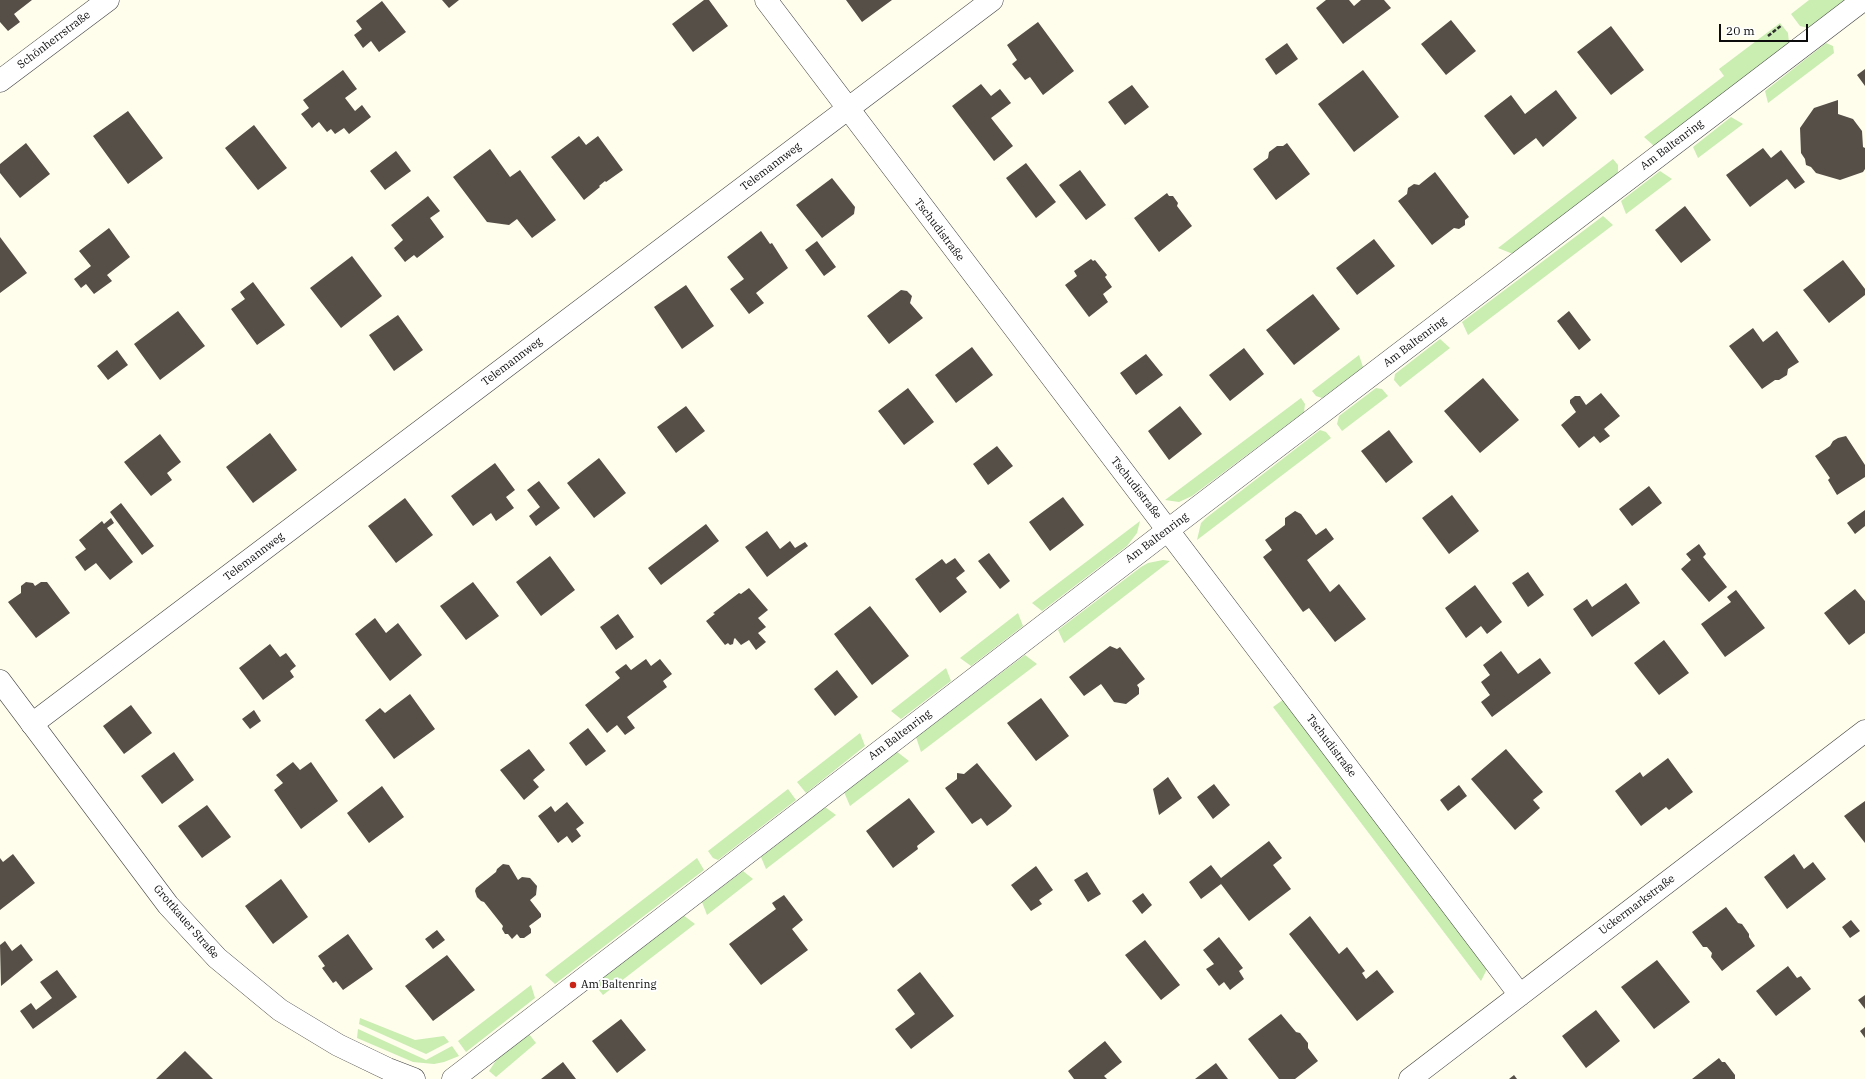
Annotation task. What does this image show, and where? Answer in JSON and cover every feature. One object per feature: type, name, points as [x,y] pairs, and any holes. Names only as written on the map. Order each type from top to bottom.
[{"type":"street","name":"Schönherrstraße","points":[[0,81],[108,0]]},
{"type":"street","name":"Tschudistraße","points":[[766,0],[1520,995]]},
{"type":"street","name":"Telemannweg","points":[[32,724],[992,0]]},
{"type":"street","name":"Am Baltenring","points":[[452,1079],[1863,0]]},
{"type":"street","name":"Grottkauer Straße","points":[[0,681],[168,905],[217,958],[280,1010],[338,1045],[388,1069],[414,1079]]},
{"type":"street","name":"Uckermarkstraße","points":[[1410,1079],[1865,731]]},
{"type":"green space","points":[[1809,0],[1845,0],[1808,28],[1800,26],[1791,14]]},
{"type":"green space","points":[[1780,23],[1788,33],[1789,43],[1654,146],[1644,137],[1724,76],[1719,69]]},
{"type":"green space","points":[[1826,43],[1833,46],[1834,53],[1768,103],[1765,91]]},
{"type":"green space","points":[[1731,117],[1743,124],[1698,158],[1693,147]]},
{"type":"green space","points":[[1613,159],[1618,165],[1618,173],[1513,254],[1498,248]]},
{"type":"green space","points":[[1660,171],[1672,179],[1626,214],[1621,201]]},
{"type":"green space","points":[[1603,216],[1613,225],[1468,335],[1462,322]]},
{"type":"green space","points":[[1440,339],[1450,348],[1400,387],[1394,380],[1395,374]]},
{"type":"green space","points":[[1359,355],[1363,367],[1322,398],[1316,396],[1312,391]]},
{"type":"green space","points":[[1376,388],[1382,389],[1388,396],[1342,431],[1337,424],[1339,416]]},
{"type":"green space","points":[[1301,398],[1305,404],[1304,412],[1192,496],[1179,502],[1165,500]]},
{"type":"green space","points":[[1320,430],[1326,432],[1331,438],[1197,540],[1201,523],[1206,518]]},
{"type":"green space","points":[[1140,521],[1137,533],[1127,546],[1042,611],[1032,603]]},
{"type":"green space","points":[[1163,560],[1170,561],[1064,643],[1058,630],[1141,567],[1148,563]]},
{"type":"green space","points":[[1018,613],[1023,626],[971,666],[960,658]]},
{"type":"green space","points":[[1025,655],[1037,664],[921,752],[916,737]]},
{"type":"green space","points":[[946,668],[951,681],[901,719],[891,711]]},
{"type":"green space","points":[[1284,699],[1487,969],[1481,981],[1273,707]]},
{"type":"green space","points":[[860,733],[865,746],[806,793],[797,782]]},
{"type":"green space","points":[[896,751],[909,761],[850,806],[844,792]]},
{"type":"green space","points":[[788,789],[796,800],[718,860],[713,858],[708,851]]},
{"type":"green space","points":[[825,807],[836,815],[766,869],[761,857]]},
{"type":"green space","points":[[697,858],[704,870],[555,984],[545,975]]},
{"type":"green space","points":[[743,871],[753,879],[707,915],[702,902]]},
{"type":"green space","points":[[683,915],[695,924],[603,995],[594,984]]},
{"type":"green space","points":[[531,985],[535,998],[466,1052],[458,1041]]},
{"type":"green space","points":[[360,1018],[415,1040],[444,1036],[449,1042],[426,1054],[359,1024]]},
{"type":"green space","points":[[358,1029],[426,1060],[452,1046],[459,1056],[434,1064],[413,1062],[357,1038]]},
{"type":"green space","points":[[529,1034],[536,1043],[496,1077],[489,1071],[497,1059]]},
{"type":"building","points":[[0,0],[32,0],[14,14],[20,22],[8,31],[0,22]]},
{"type":"building","points":[[442,0],[459,0],[449,8]]},
{"type":"building","points":[[704,0],[709,0],[728,26],[693,52],[672,24]]},
{"type":"building","points":[[846,0],[892,0],[862,22]]},
{"type":"building","points":[[1326,0],[1349,0],[1354,6],[1361,0],[1384,0],[1391,8],[1343,44],[1316,8]]},
{"type":"building","points":[[382,1],[406,32],[379,52],[371,41],[363,48],[354,35],[362,29],[356,21]]},
{"type":"building","points":[[1451,20],[1476,51],[1446,75],[1421,44]]},
{"type":"building","points":[[1038,22],[1074,71],[1043,95],[1030,77],[1025,80],[1012,64],[1017,60],[1007,45]]},
{"type":"building","points":[[1611,26],[1644,70],[1611,95],[1577,52]]},
{"type":"building","points":[[1287,43],[1298,59],[1276,75],[1265,59]]},
{"type":"building","points":[[1865,69],[1865,86],[1857,75]]},
{"type":"building","points":[[343,70],[357,89],[345,98],[355,111],[362,105],[371,117],[349,134],[344,128],[335,134],[331,129],[327,132],[319,122],[312,128],[301,114],[309,108],[303,100]]},
{"type":"building","points":[[1363,70],[1399,117],[1354,152],[1318,104]]},
{"type":"building","points":[[981,84],[991,96],[1000,89],[1011,103],[991,118],[1013,146],[994,161],[952,106]]},
{"type":"building","points":[[1132,85],[1149,107],[1125,125],[1108,102]]},
{"type":"building","points":[[1556,90],[1577,118],[1543,147],[1536,138],[1514,155],[1484,116],[1511,95],[1525,114]]},
{"type":"building","points":[[1838,100],[1838,114],[1853,119],[1862,131],[1863,147],[1865,148],[1865,169],[1863,172],[1840,180],[1816,173],[1811,167],[1806,165],[1805,159],[1801,153],[1800,128],[1814,108]]},
{"type":"building","points":[[128,111],[163,158],[128,184],[93,136]]},
{"type":"building","points":[[254,125],[287,168],[258,190],[225,148]]},
{"type":"building","points":[[579,136],[586,145],[598,136],[623,170],[606,182],[605,181],[584,200],[551,157]]},
{"type":"building","points":[[26,143],[50,174],[20,198],[0,173],[0,164]]},
{"type":"building","points":[[1287,143],[1310,174],[1276,200],[1253,169],[1268,158],[1269,152],[1277,146],[1283,146]]},
{"type":"building","points":[[1763,148],[1771,158],[1781,150],[1805,182],[1795,189],[1787,179],[1750,207],[1726,175]]},
{"type":"building","points":[[490,149],[510,177],[520,170],[556,220],[532,238],[517,219],[509,225],[487,222],[453,177]]},
{"type":"building","points":[[396,151],[411,171],[385,190],[370,171]]},
{"type":"building","points":[[1026,163],[1056,202],[1036,218],[1006,178]]},
{"type":"building","points":[[1080,170],[1106,205],[1086,220],[1059,185]]},
{"type":"building","points":[[1435,172],[1469,217],[1465,220],[1465,225],[1459,229],[1454,228],[1432,245],[1398,201],[1407,194],[1408,188],[1414,184],[1419,185]]},
{"type":"building","points":[[832,178],[855,207],[854,214],[822,238],[796,205]]},
{"type":"building","points":[[1167,193],[1169,196],[1173,196],[1178,203],[1177,206],[1192,226],[1159,252],[1134,218]]},
{"type":"building","points":[[428,196],[440,211],[430,218],[444,237],[417,258],[414,255],[405,262],[394,248],[403,240],[391,225]]},
{"type":"building","points":[[1685,206],[1711,240],[1681,263],[1655,230]]},
{"type":"building","points":[[109,228],[130,257],[107,275],[112,281],[94,294],[86,284],[81,288],[74,279],[91,266],[79,251]]},
{"type":"building","points":[[761,231],[770,244],[772,243],[788,268],[756,293],[764,303],[749,314],[730,289],[744,279],[727,257]]},
{"type":"building","points":[[0,237],[27,273],[0,293]]},
{"type":"building","points":[[1374,239],[1395,266],[1357,295],[1336,268]]},
{"type":"building","points":[[817,241],[836,267],[824,276],[805,250]]},
{"type":"building","points":[[352,256],[382,296],[341,328],[310,288]]},
{"type":"building","points":[[1091,259],[1093,261],[1095,260],[1107,275],[1105,277],[1112,287],[1103,294],[1108,302],[1089,317],[1065,285],[1077,276],[1074,271]]},
{"type":"building","points":[[1843,260],[1865,289],[1865,295],[1829,323],[1803,290]]},
{"type":"building","points":[[253,282],[285,325],[257,345],[231,309],[245,299],[240,292]]},
{"type":"building","points":[[686,285],[714,326],[682,349],[654,307]]},
{"type":"building","points":[[901,290],[907,291],[912,296],[910,303],[923,318],[889,344],[867,316]]},
{"type":"building","points":[[1313,294],[1340,329],[1294,365],[1266,330]]},
{"type":"building","points":[[178,311],[205,346],[160,380],[134,344]]},
{"type":"building","points":[[1569,311],[1591,340],[1579,350],[1557,321]]},
{"type":"building","points":[[398,315],[423,350],[394,371],[369,335]]},
{"type":"building","points":[[1753,328],[1763,342],[1777,331],[1799,362],[1788,369],[1787,375],[1779,380],[1775,380],[1762,389],[1729,346]]},
{"type":"building","points":[[972,347],[993,375],[956,403],[935,375]]},
{"type":"building","points":[[1244,348],[1264,374],[1230,401],[1209,375]]},
{"type":"building","points":[[117,350],[128,365],[108,380],[97,366]]},
{"type":"building","points":[[1146,354],[1163,375],[1136,395],[1120,373]]},
{"type":"building","points":[[1483,378],[1519,420],[1480,453],[1444,411]]},
{"type":"building","points":[[908,388],[934,422],[904,445],[878,411]]},
{"type":"building","points":[[1601,393],[1620,416],[1604,429],[1610,436],[1600,443],[1594,436],[1579,448],[1561,425],[1576,412],[1570,403],[1570,400],[1575,396],[1580,396],[1586,405]]},
{"type":"building","points":[[686,406],[705,431],[676,453],[657,427]]},
{"type":"building","points":[[1180,406],[1202,434],[1169,460],[1148,431]]},
{"type":"building","points":[[1389,430],[1413,462],[1386,483],[1361,451]]},
{"type":"building","points":[[270,433],[297,470],[253,503],[226,467]]},
{"type":"building","points":[[160,434],[181,462],[167,473],[172,480],[151,496],[124,462]]},
{"type":"building","points":[[1846,436],[1865,465],[1865,477],[1837,495],[1828,480],[1830,478],[1815,456],[1830,446],[1833,441]]},
{"type":"building","points":[[997,446],[1013,466],[988,485],[973,464]]},
{"type":"building","points":[[599,458],[626,493],[594,518],[567,483]]},
{"type":"building","points":[[495,463],[515,490],[506,497],[514,508],[496,521],[491,513],[473,526],[451,496]]},
{"type":"building","points":[[539,481],[560,508],[536,526],[529,516],[540,507],[527,490]]},
{"type":"building","points":[[1649,486],[1662,503],[1632,526],[1619,509]]},
{"type":"building","points":[[1452,495],[1479,531],[1449,554],[1422,518]]},
{"type":"building","points":[[1063,497],[1084,525],[1050,551],[1029,522]]},
{"type":"building","points":[[405,498],[433,535],[396,563],[368,526]]},
{"type":"building","points":[[121,503],[154,546],[142,555],[110,512]]},
{"type":"building","points":[[1865,510],[1865,526],[1855,534],[1847,523]]},
{"type":"building","points":[[1295,511],[1301,514],[1316,535],[1326,528],[1334,539],[1307,560],[1330,592],[1339,584],[1366,619],[1335,642],[1309,608],[1303,612],[1263,557],[1272,550],[1265,540],[1285,525],[1285,518]]},
{"type":"building","points":[[111,518],[114,523],[107,528],[133,562],[110,580],[96,563],[85,571],[75,557],[86,549],[79,540],[102,521],[104,524]]},
{"type":"building","points":[[706,524],[719,541],[661,585],[648,568]]},
{"type":"building","points":[[767,531],[780,549],[790,541],[795,548],[805,542],[808,546],[767,577],[745,547]]},
{"type":"building","points":[[1699,544],[1706,554],[1703,557],[1727,587],[1709,602],[1681,569],[1691,560],[1686,554]]},
{"type":"building","points":[[989,553],[1010,581],[1000,589],[978,561]]},
{"type":"building","points":[[550,556],[575,590],[541,616],[516,582]]},
{"type":"building","points":[[955,558],[965,571],[956,578],[967,592],[940,613],[915,579],[942,559],[946,564]]},
{"type":"building","points":[[1528,572],[1544,595],[1528,607],[1512,583]]},
{"type":"building","points":[[26,582],[33,583],[35,586],[41,582],[47,582],[70,613],[36,638],[8,602],[21,593],[21,586]]},
{"type":"building","points":[[473,582],[499,616],[466,640],[440,606]]},
{"type":"building","points":[[1626,583],[1640,603],[1592,637],[1573,609],[1587,599],[1592,607]]},
{"type":"building","points":[[1475,585],[1502,622],[1487,634],[1481,626],[1466,638],[1445,608]]},
{"type":"building","points":[[749,588],[768,610],[758,618],[766,627],[758,633],[766,642],[756,650],[749,640],[741,645],[735,638],[733,644],[730,645],[728,643],[725,645],[706,621],[715,614],[713,613],[739,593],[741,594]]},
{"type":"building","points":[[1855,589],[1865,601],[1865,633],[1849,645],[1824,613]]},
{"type":"building","points":[[1736,590],[1765,628],[1725,657],[1701,624],[1731,602],[1727,597]]},
{"type":"building","points":[[870,606],[909,656],[872,685],[834,634]]},
{"type":"building","points":[[618,614],[634,637],[616,650],[600,627]]},
{"type":"building","points":[[375,618],[386,633],[398,623],[422,655],[390,681],[355,634]]},
{"type":"building","points":[[1664,640],[1689,673],[1659,695],[1634,663]]},
{"type":"building","points":[[270,644],[280,657],[286,653],[296,666],[290,671],[294,677],[263,700],[239,668]]},
{"type":"building","points":[[1110,646],[1117,649],[1120,647],[1145,679],[1137,685],[1139,688],[1139,694],[1126,704],[1114,702],[1101,684],[1084,696],[1069,677]]},
{"type":"building","points":[[1501,651],[1518,674],[1540,658],[1551,673],[1492,717],[1481,702],[1490,695],[1481,682],[1490,675],[1483,665]]},
{"type":"building","points":[[646,659],[651,666],[660,659],[672,674],[663,681],[667,687],[627,717],[635,728],[625,735],[617,725],[607,733],[585,705],[620,678],[615,672],[626,664],[631,670]]},
{"type":"building","points":[[837,670],[858,697],[835,716],[814,689]]},
{"type":"building","points":[[410,694],[435,729],[394,759],[365,720],[380,708],[385,713]]},
{"type":"building","points":[[1041,698],[1069,736],[1036,761],[1007,723]]},
{"type":"building","points":[[131,705],[152,733],[124,754],[103,726]]},
{"type":"building","points":[[254,710],[261,721],[250,729],[242,719]]},
{"type":"building","points":[[588,728],[606,751],[586,766],[569,743]]},
{"type":"building","points":[[529,749],[545,770],[533,780],[539,787],[524,800],[500,770]]},
{"type":"building","points":[[1506,749],[1543,792],[1533,800],[1540,808],[1515,830],[1471,779]]},
{"type":"building","points":[[174,752],[194,780],[162,804],[141,776]]},
{"type":"building","points":[[1668,758],[1693,792],[1669,810],[1666,807],[1641,826],[1615,791],[1640,772],[1643,777]]},
{"type":"building","points":[[293,762],[300,770],[311,762],[338,801],[301,829],[274,790],[283,783],[276,775]]},
{"type":"building","points":[[977,763],[1012,806],[987,826],[981,818],[972,824],[945,788],[957,779],[957,773],[964,774]]},
{"type":"building","points":[[1168,777],[1182,798],[1159,815],[1153,789]]},
{"type":"building","points":[[1214,784],[1230,805],[1213,819],[1197,797]]},
{"type":"building","points":[[1459,785],[1467,796],[1448,811],[1440,800]]},
{"type":"building","points":[[382,786],[404,817],[369,843],[347,813]]},
{"type":"building","points":[[909,798],[935,832],[917,846],[918,849],[893,868],[866,831]]},
{"type":"building","points":[[1865,801],[1865,843],[1844,816]]},
{"type":"building","points":[[567,802],[584,823],[576,829],[581,836],[572,843],[567,836],[558,843],[538,816],[551,806],[555,812]]},
{"type":"building","points":[[207,805],[231,837],[202,858],[178,826]]},
{"type":"building","points":[[1269,841],[1282,858],[1273,865],[1291,889],[1249,921],[1221,884],[1201,899],[1189,882],[1211,865],[1221,878]]},
{"type":"building","points":[[13,854],[35,883],[0,910],[0,858],[3,862]]},
{"type":"building","points":[[1794,854],[1804,869],[1813,862],[1826,879],[1787,909],[1764,877]]},
{"type":"building","points":[[503,864],[509,865],[518,880],[522,877],[530,878],[537,886],[536,895],[530,900],[541,914],[541,917],[529,926],[531,933],[524,938],[520,938],[517,934],[512,939],[508,934],[505,934],[502,929],[503,926],[484,902],[477,897],[475,891],[476,888],[496,872],[497,869]]},
{"type":"building","points":[[1036,866],[1053,890],[1039,900],[1042,904],[1031,911],[1011,885]]},
{"type":"building","points":[[1087,872],[1101,894],[1088,902],[1074,880]]},
{"type":"building","points":[[281,879],[308,917],[273,944],[245,906]]},
{"type":"building","points":[[1143,893],[1152,905],[1142,914],[1132,901]]},
{"type":"building","points":[[784,895],[803,920],[792,929],[808,950],[761,985],[729,944],[776,909],[772,903]]},
{"type":"building","points":[[1726,907],[1738,923],[1742,924],[1755,946],[1722,971],[1711,957],[1712,953],[1707,947],[1703,947],[1692,932]]},
{"type":"building","points":[[1310,916],[1339,954],[1347,947],[1365,971],[1362,973],[1366,979],[1377,970],[1394,992],[1357,1021],[1289,934]]},
{"type":"building","points":[[1851,920],[1860,931],[1850,938],[1842,927]]},
{"type":"building","points":[[437,930],[445,940],[433,949],[425,939]]},
{"type":"building","points":[[348,934],[373,969],[343,990],[336,981],[333,983],[322,968],[325,966],[318,956]]},
{"type":"building","points":[[1219,937],[1243,968],[1239,971],[1244,979],[1230,990],[1224,982],[1219,986],[1206,969],[1214,964],[1203,950]]},
{"type":"building","points":[[1145,940],[1180,985],[1161,1000],[1125,955]]},
{"type":"building","points":[[5,941],[12,951],[21,944],[33,960],[1,986],[0,945]]},
{"type":"building","points":[[447,955],[475,990],[433,1021],[405,986]]},
{"type":"building","points":[[1657,960],[1690,1002],[1654,1029],[1621,987]]},
{"type":"building","points":[[1788,966],[1797,978],[1801,976],[1811,989],[1776,1016],[1756,991]]},
{"type":"building","points":[[57,970],[77,997],[33,1029],[20,1011],[31,1003],[36,1010],[52,998],[40,982]]},
{"type":"building","points":[[920,972],[954,1016],[911,1049],[895,1029],[915,1014],[897,990]]},
{"type":"building","points":[[1865,995],[1865,1009],[1858,1000]]},
{"type":"building","points":[[1596,1010],[1620,1041],[1586,1068],[1562,1036]]},
{"type":"building","points":[[1281,1014],[1296,1032],[1300,1033],[1308,1043],[1308,1048],[1318,1061],[1295,1079],[1279,1079],[1248,1039]]},
{"type":"building","points":[[621,1019],[646,1050],[617,1073],[592,1041]]},
{"type":"building","points":[[1865,1027],[1865,1038],[1860,1031]]},
{"type":"building","points":[[1105,1041],[1122,1062],[1104,1076],[1107,1079],[1074,1079],[1068,1071]]},
{"type":"building","points":[[185,1051],[213,1079],[156,1079]]},
{"type":"building","points":[[1719,1058],[1722,1062],[1725,1062],[1735,1075],[1735,1079],[1692,1079]]},
{"type":"building","points":[[563,1062],[576,1079],[541,1079]]},
{"type":"building","points":[[1216,1063],[1228,1079],[1195,1079]]},
{"type":"building","points":[[1514,1075],[1517,1079],[1509,1079]]},
{"type":"place","name":"Am Baltenring","points":[[573,985]]}]
